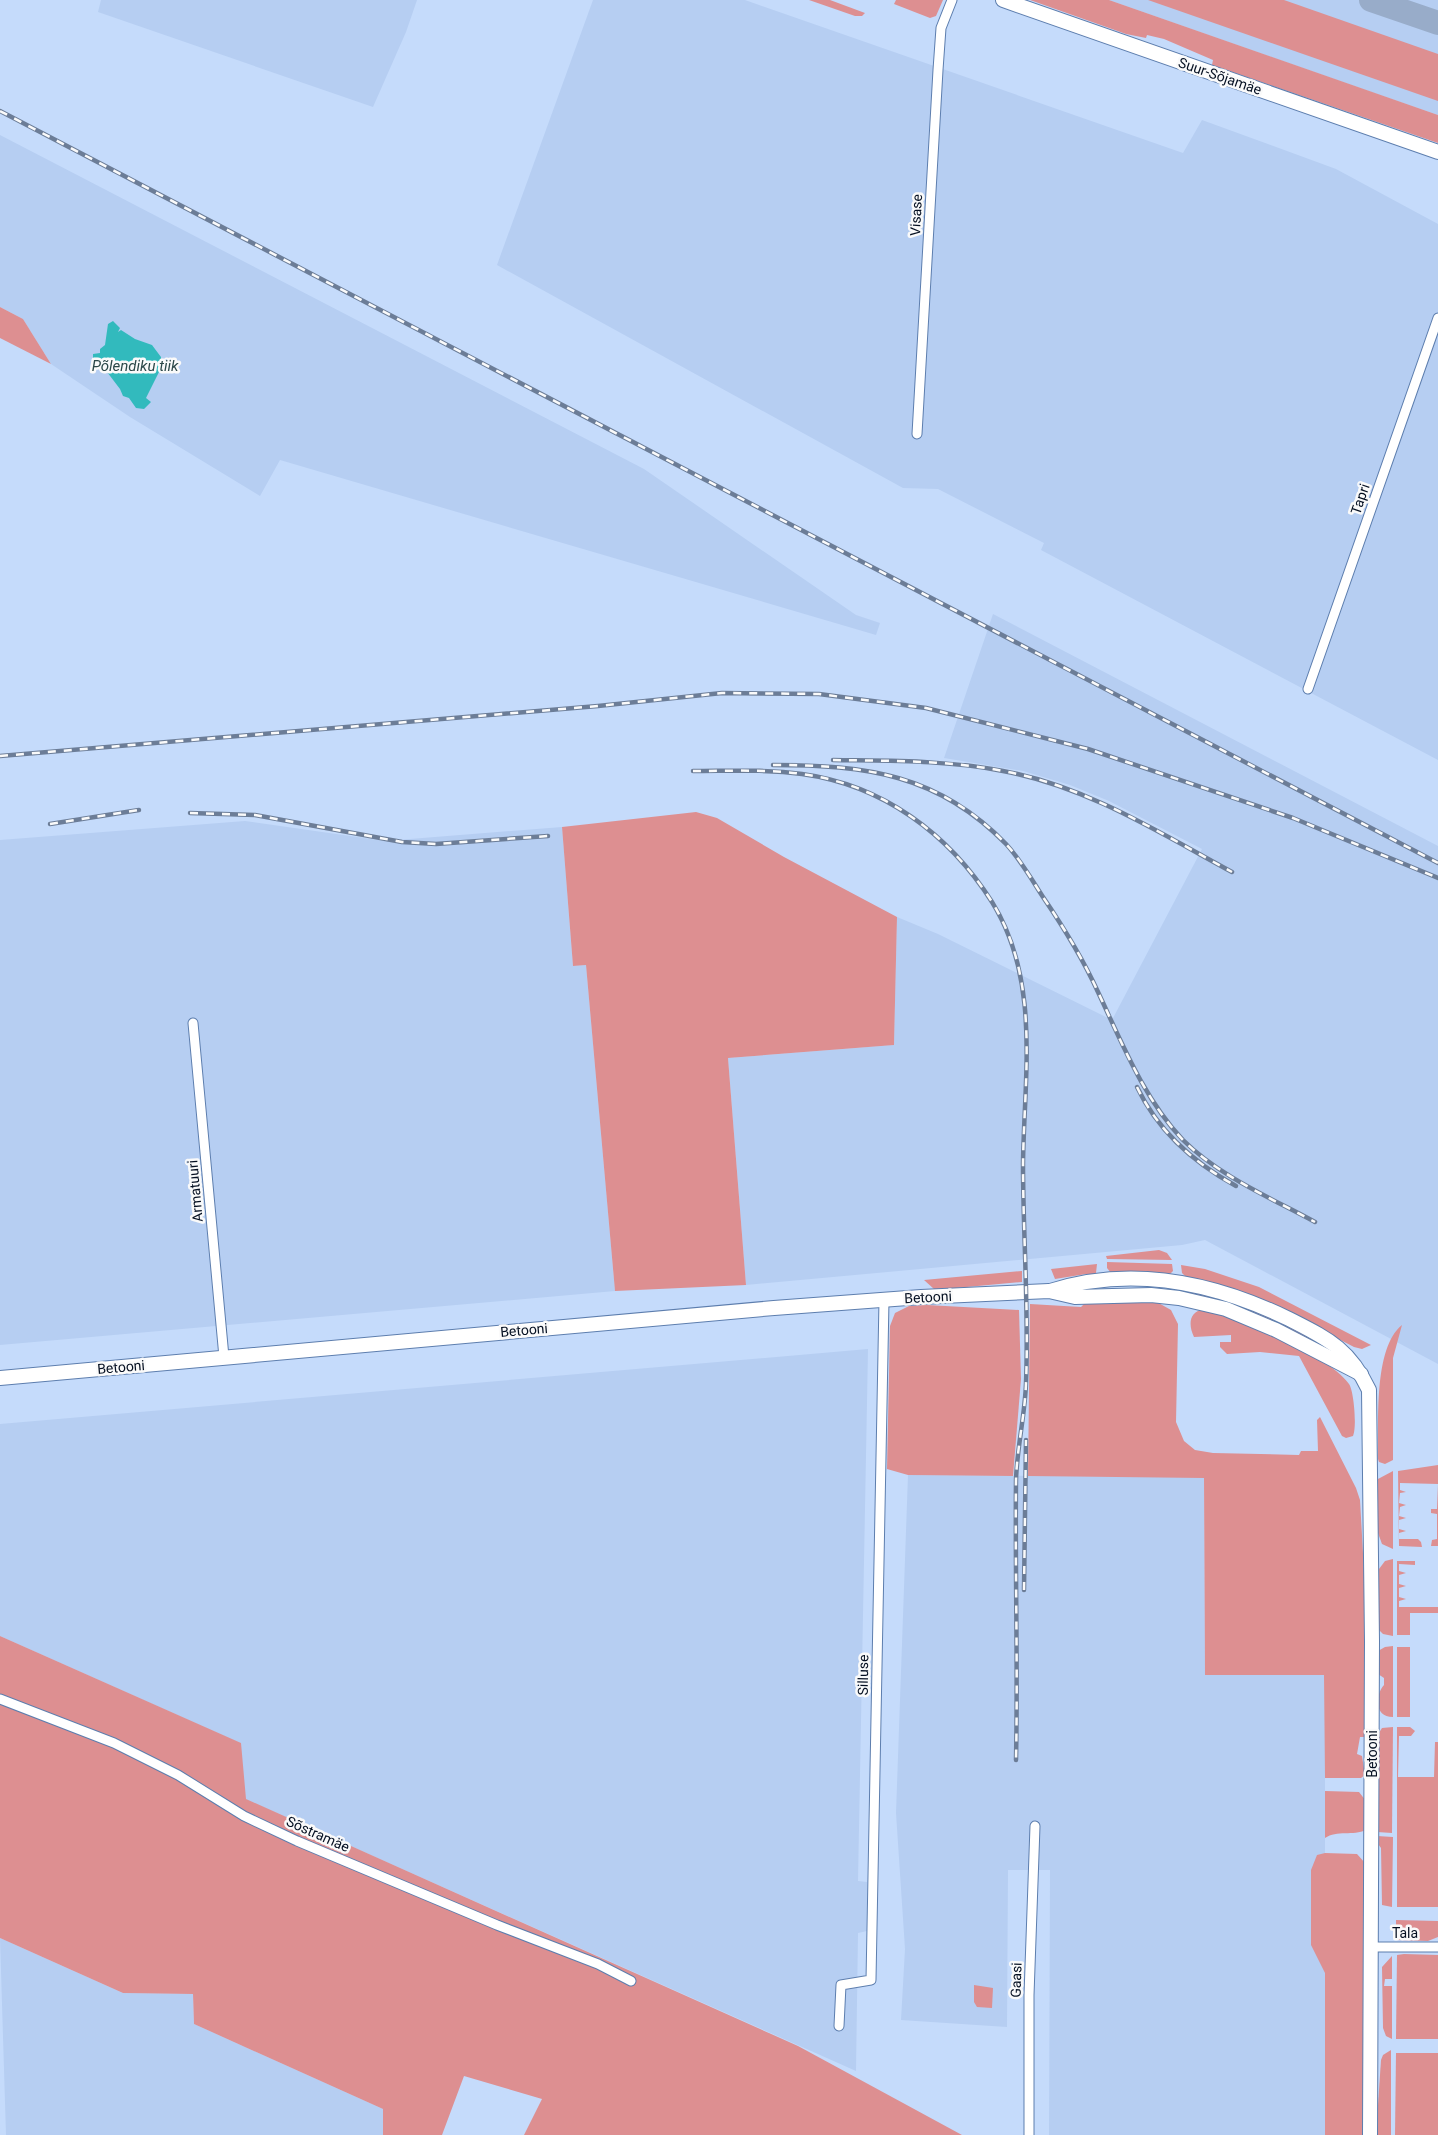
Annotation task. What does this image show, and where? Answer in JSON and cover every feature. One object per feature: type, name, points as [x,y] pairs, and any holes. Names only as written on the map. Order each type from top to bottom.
[{"type":"street","name":"Visase","points":[[917,434],[938,65],[941,28],[952,0]]},
{"type":"street","name":"Suur-Sõjamäe","points":[[1002,0],[1438,152]]},
{"type":"street","name":"Tapri","points":[[1308,689],[1438,318]]},
{"type":"street","name":"Armatuuri","points":[[192,1023],[224,1357]]},
{"type":"street","name":"Betooni","points":[[0,1378],[884,1300],[1049,1291],[1079,1281],[1102,1279],[1159,1280],[1208,1288],[1266,1308],[1314,1332],[1339,1346],[1362,1374],[1369,1390],[1372,1631],[1370,2135]]},
{"type":"street","name":"Silluse","points":[[839,2026],[841,1985],[871,1980],[884,1300]]},
{"type":"street","name":"Sõstramäe","points":[[0,1699],[114,1744],[178,1775],[244,1816],[298,1841],[497,1925],[598,1964],[631,1981]]},
{"type":"street","name":"Gaasi","points":[[1029,2135],[1029,1995],[1035,1826]]},
{"type":"street","name":"Tala","points":[[1372,1947],[1438,1947]]},
{"type":"shaded area","points":[[101,0],[417,0],[406,32],[373,107],[98,12]]},
{"type":"shaded area","points":[[593,0],[745,0],[1183,153],[1202,120],[1336,169],[1438,224],[1438,760],[1041,550],[1044,543],[938,489],[903,488],[497,265]]},
{"type":"shaded area","points":[[809,0],[830,0],[865,13],[862,16],[855,16]]},
{"type":"shaded area","points":[[896,0],[943,0],[936,16],[930,18],[894,4]]},
{"type":"shaded area","points":[[1030,0],[1109,0],[1438,115],[1438,143],[1212,65],[1213,60],[1164,39],[1147,35],[1146,38],[1126,34]]},
{"type":"shaded area","points":[[1109,0],[1438,0],[1438,115],[1380,95]]},
{"type":"shaded area","points":[[1148,0],[1284,0],[1438,54],[1438,101]]},
{"type":"shaded area","points":[[0,135],[644,469],[856,615],[880,623],[876,635],[280,460],[260,496],[130,417],[51,364],[23,319],[0,307]]},
{"type":"shaded area","points":[[0,307],[23,319],[51,364],[0,338]]},
{"type":"shaded area","points":[[993,614],[1438,846],[1438,1364],[1205,1240],[1182,1245],[746,1285],[728,1058],[894,1045],[897,917],[938,934],[1112,1020],[1202,849],[1109,801],[1070,785],[1023,771],[944,758]]},
{"type":"shaded area","points":[[696,812],[717,818],[784,857],[897,917],[894,1045],[728,1058],[746,1285],[615,1291],[586,965],[573,966],[562,827]]},
{"type":"shaded area","points":[[245,821],[385,841],[562,827],[573,966],[586,965],[615,1291],[0,1345],[0,840]]},
{"type":"shaded area","points":[[1159,1250],[1167,1253],[1172,1260],[1107,1259],[1106,1256]]},
{"type":"shaded area","points":[[1107,1262],[1172,1264],[1173,1271],[1169,1275],[1111,1273],[1107,1268]]},
{"type":"shaded area","points":[[1097,1264],[1096,1273],[1086,1277],[1086,1274],[1055,1279],[1051,1269]]},
{"type":"shaded area","points":[[1181,1265],[1205,1269],[1259,1287],[1371,1345],[1362,1349],[1354,1347],[1277,1307],[1186,1277],[1182,1273]]},
{"type":"shaded area","points":[[1022,1271],[1022,1282],[934,1289],[924,1280]]},
{"type":"shaded area","points":[[1186,1289],[1251,1307],[1327,1345],[1330,1351],[1186,1293]]},
{"type":"shaded area","points":[[1155,1301],[1171,1310],[1178,1324],[1176,1422],[1184,1441],[1195,1450],[1213,1453],[1299,1455],[1301,1451],[1318,1451],[1317,1420],[1320,1417],[1356,1488],[1360,1500],[1367,1624],[1364,1737],[1360,1737],[1357,1754],[1362,1756],[1365,1775],[1361,1778],[1325,1778],[1324,1675],[1205,1675],[1204,1478],[1028,1476],[1030,1304],[1081,1307],[1084,1304]]},
{"type":"shaded area","points":[[927,1305],[1019,1310],[1021,1379],[1013,1476],[908,1475],[887,1469],[890,1326],[895,1313],[909,1306]]},
{"type":"shaded area","points":[[1204,1309],[1260,1328],[1304,1350],[1339,1373],[1349,1384],[1354,1401],[1353,1436],[1346,1438],[1342,1436],[1299,1356],[1260,1352],[1227,1354],[1220,1347],[1220,1342],[1231,1342],[1231,1335],[1194,1337],[1191,1319],[1195,1313]]},
{"type":"shaded area","points":[[1402,1325],[1393,1358],[1393,1460],[1385,1464],[1379,1462],[1378,1459],[1378,1407],[1382,1368],[1386,1351],[1393,1336]]},
{"type":"shaded area","points":[[868,1349],[858,1881],[867,1882],[867,1931],[858,1933],[856,2071],[245,1799],[240,1743],[0,1636],[0,1424]]},
{"type":"shaded area","points":[[1438,1465],[1438,1484],[1400,1483],[1400,1490],[1406,1492],[1400,1493],[1399,1503],[1406,1505],[1400,1507],[1399,1516],[1406,1518],[1399,1520],[1399,1529],[1406,1531],[1399,1533],[1399,1539],[1418,1539],[1422,1547],[1399,1546],[1398,1471]]},
{"type":"shaded area","points":[[1393,1471],[1393,1549],[1382,1544],[1378,1533],[1378,1479]]},
{"type":"shaded area","points":[[908,1475],[1204,1477],[1205,1675],[1325,1674],[1325,2135],[1049,2135],[1050,1870],[1008,1870],[1007,2027],[901,2020],[905,1949],[896,1813]]},
{"type":"shaded area","points":[[1438,1484],[1438,1546],[1431,1546],[1432,1540],[1437,1539],[1437,1514],[1431,1513],[1431,1509],[1437,1509]]},
{"type":"shaded area","points":[[1393,1559],[1393,1636],[1383,1634],[1377,1628],[1379,1569],[1385,1561]]},
{"type":"shaded area","points":[[1397,1561],[1415,1561],[1415,1565],[1399,1564],[1399,1571],[1406,1573],[1399,1575],[1399,1584],[1406,1586],[1399,1588],[1399,1597],[1406,1599],[1399,1601],[1399,1607],[1438,1607],[1438,1613],[1410,1613],[1410,1635],[1397,1635]]},
{"type":"shaded area","points":[[0,1636],[241,1743],[246,1799],[798,2046],[962,2135],[524,2135],[542,2099],[464,2076],[442,2135],[383,2135],[383,2109],[194,2024],[193,1994],[123,1993],[0,1938]]},
{"type":"shaded area","points":[[1393,1646],[1393,1717],[1387,1716],[1379,1709],[1378,1699],[1384,1685],[1384,1678],[1378,1674],[1378,1651],[1385,1647]]},
{"type":"shaded area","points":[[1397,1647],[1410,1647],[1410,1717],[1397,1717]]},
{"type":"shaded area","points":[[1393,1727],[1392,1833],[1377,1832],[1377,1736],[1382,1728]]},
{"type":"shaded area","points":[[1397,1727],[1410,1727],[1415,1731],[1411,1736],[1399,1736],[1398,1777],[1434,1777],[1435,1742],[1438,1742],[1438,1907],[1397,1907]]},
{"type":"shaded area","points":[[1325,1791],[1359,1792],[1366,1801],[1366,1830],[1356,1833],[1335,1834],[1325,1838]]},
{"type":"shaded area","points":[[1377,1836],[1393,1837],[1392,1907],[1382,1905],[1381,1848],[1376,1841]]},
{"type":"shaded area","points":[[1325,1853],[1357,1854],[1365,1863],[1365,2135],[1325,2135],[1325,1973],[1311,1945],[1311,1870],[1317,1855]]},
{"type":"shaded area","points":[[1396,1920],[1438,1921],[1438,1937],[1428,1941],[1396,1940]]},
{"type":"shaded area","points":[[0,1938],[123,1993],[193,1994],[194,2024],[383,2109],[383,2135],[6,2135]]},
{"type":"shaded area","points":[[1397,1955],[1438,1955],[1438,2039],[1396,2039]]},
{"type":"shaded area","points":[[1392,1956],[1392,1979],[1385,1979],[1384,1986],[1392,1986],[1392,2039],[1386,2036],[1383,2028],[1382,1967]]},
{"type":"shaded area","points":[[974,1985],[993,1988],[992,2008],[977,2007],[974,2002]]},
{"type":"shaded area","points":[[1391,2050],[1391,2135],[1376,2135],[1381,2060],[1383,2055]]},
{"type":"shaded area","points":[[1396,2053],[1438,2053],[1438,2135],[1395,2135]]},
{"type":"water","name":"Põlendiku tiik","points":[[113,321],[120,328],[118,332],[121,330],[135,339],[152,345],[161,357],[161,368],[146,398],[151,402],[144,409],[136,408],[129,398],[123,396],[104,368],[99,369],[93,363],[93,354],[100,353],[100,349],[105,345],[108,324]]},
{"type":"taxiway","points":[[1371,0],[1438,23]]},
{"type":"railway","points":[[0,111],[1438,863]]},
{"type":"railway","points":[[0,756],[598,706],[722,693],[819,694],[926,708],[1088,749],[1293,818],[1438,878]]},
{"type":"railway","points":[[833,760],[961,765],[982,767],[1034,778],[1093,799],[1122,812],[1232,872]]},
{"type":"railway","points":[[773,765],[839,768],[899,778],[927,788],[954,802],[980,821],[1006,844],[1016,856],[1066,932],[1080,956],[1145,1089],[1169,1124],[1183,1140],[1213,1165],[1246,1186],[1315,1222]]},
{"type":"railway","points":[[693,771],[761,771],[802,774],[832,780],[860,789],[886,801],[934,835],[956,855],[975,877],[992,902],[1007,932],[1018,964],[1024,996],[1027,1063],[1023,1164],[1027,1356],[1016,1480],[1016,1760]]},
{"type":"railway","points":[[50,824],[139,810]]},
{"type":"railway","points":[[190,813],[255,815],[402,842],[436,844],[548,836]]},
{"type":"railway","points":[[1137,1087],[1155,1118],[1166,1132],[1206,1167],[1236,1186]]},
{"type":"railway","points":[[1024,1590],[1026,1440]]}]
